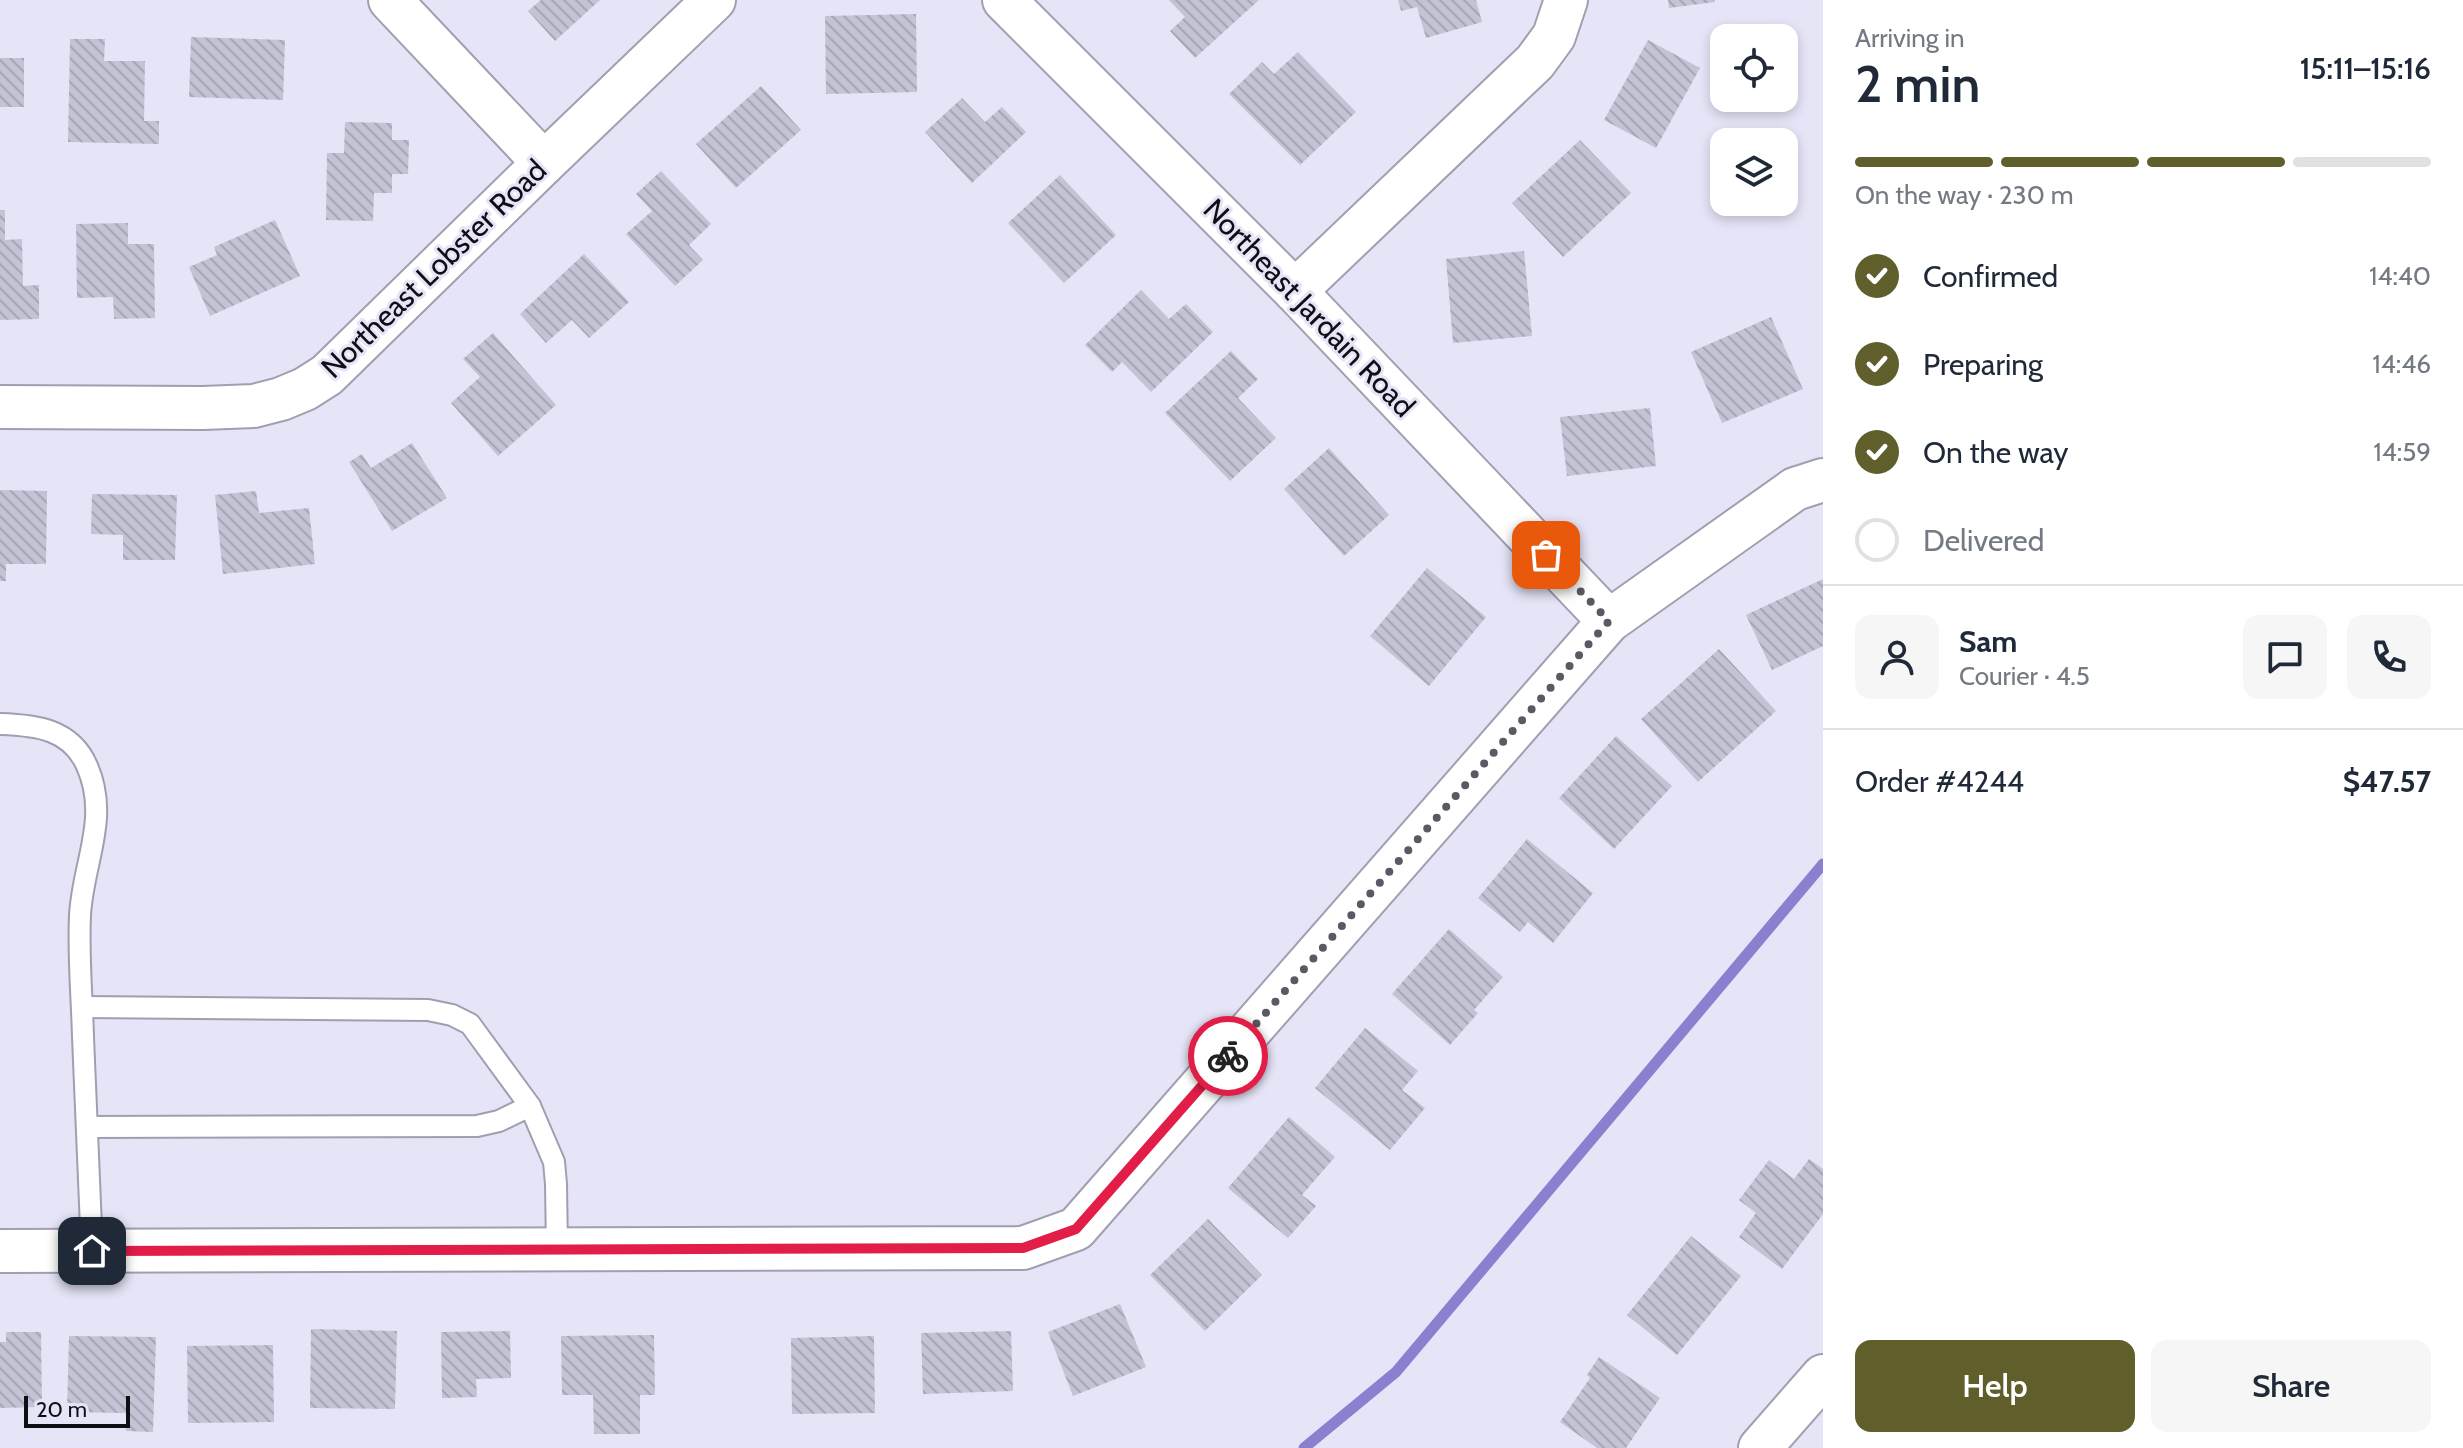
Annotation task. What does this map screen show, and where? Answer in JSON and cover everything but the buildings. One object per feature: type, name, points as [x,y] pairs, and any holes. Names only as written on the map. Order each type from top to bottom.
[{"type":"street","points":[[390,0],[544,163]]},
{"type":"street","name":"Northeast Lobster Road","points":[[0,407],[254,406],[305,389],[327,375],[714,0]]},
{"type":"street","name":"Northeast Jardain Road","points":[[1004,0],[1295,291],[1609,621]]},
{"type":"street","points":[[1295,291],[1535,62],[1554,36],[1566,0]]},
{"type":"street","points":[[0,1251],[1023,1248],[1076,1229],[1609,621],[1795,489],[1823,480]]},
{"type":"street","points":[[1760,1448],[1823,1376]]},
{"type":"lane","points":[[0,724],[24,724],[52,730],[71,743],[86,763],[97,792],[97,820],[80,914],[92,1251]]},
{"type":"lane","points":[[82,1007],[428,1010],[452,1015],[470,1024],[530,1106],[554,1162],[557,1249]]},
{"type":"lane","points":[[87,1127],[477,1126],[499,1121],[530,1106]]},
{"type":"waterway","points":[[1304,1448],[1396,1372],[1823,864]]},
{"type":"way so far","points":[[1228,1056],[1609,621],[1546,555]]},
{"type":"route","points":[[92,1251],[1023,1248],[1076,1229],[1228,1056]]}]
